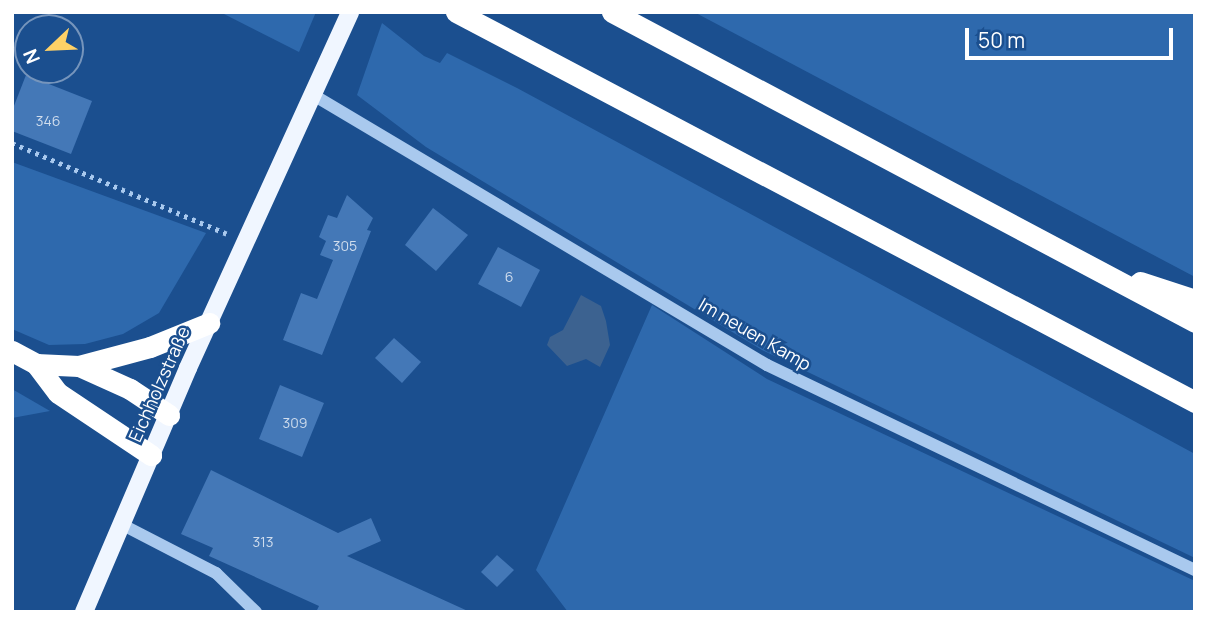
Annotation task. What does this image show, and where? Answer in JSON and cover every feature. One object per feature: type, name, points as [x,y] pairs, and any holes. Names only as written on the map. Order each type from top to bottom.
[{"type":"highway","points":[[456,12],[1195,402]]},
{"type":"highway","points":[[612,12],[1195,322]]},
{"type":"highway","points":[[1078,261],[1195,300]]},
{"type":"highway","points":[[36,364],[79,366],[150,347],[209,323]]},
{"type":"highway","points":[[12,351],[36,364],[58,393],[150,455]]},
{"type":"highway","points":[[79,366],[130,389],[169,415]]},
{"type":"main road","name":"Eichholzstraße","points":[[84,612],[150,455],[315,96],[350,12]]},
{"type":"street","name":"Im neuen Kamp","points":[[315,96],[767,365],[1195,570]]},
{"type":"street","points":[[121,524],[216,573],[256,612]]},
{"type":"path","points":[[12,143],[248,243]]},
{"type":"shaded area","points":[[220,12],[316,12],[299,52]]},
{"type":"shaded area","points":[[694,12],[1195,12],[1195,277]]},
{"type":"shaded area","points":[[382,23],[424,56],[440,63],[447,53],[517,88],[1195,454],[1195,558],[762,350],[426,147],[357,95]]},
{"type":"shaded area","points":[[12,162],[206,233],[159,313],[123,334],[85,344],[49,345],[12,329]]},
{"type":"shaded area","points":[[581,295],[601,306],[606,321],[610,345],[600,367],[586,359],[567,366],[547,345],[550,337],[563,330]]},
{"type":"shaded area","points":[[652,305],[767,379],[1195,581],[1195,612],[568,612],[536,570]]},
{"type":"shaded area","points":[[12,389],[50,411],[12,418]]},
{"type":"building","points":[[22,84],[49,84],[92,101],[71,154],[12,131],[12,111]]},
{"type":"building","points":[[347,195],[373,218],[367,230],[371,231],[322,355],[283,340],[301,293],[317,299],[333,260],[320,255],[326,241],[319,237],[328,215],[337,218]]},
{"type":"building","points":[[433,208],[468,235],[436,271],[405,245]]},
{"type":"building","points":[[498,247],[540,270],[521,307],[478,284]]},
{"type":"building","points":[[394,338],[421,362],[402,383],[375,358]]},
{"type":"building","points":[[280,385],[324,403],[302,457],[259,439]]},
{"type":"building","points":[[211,470],[338,533],[371,518],[381,541],[347,556],[470,612],[316,612],[319,606],[209,556],[213,548],[181,534]]},
{"type":"building","points":[[497,555],[514,570],[497,587],[481,572]]}]
